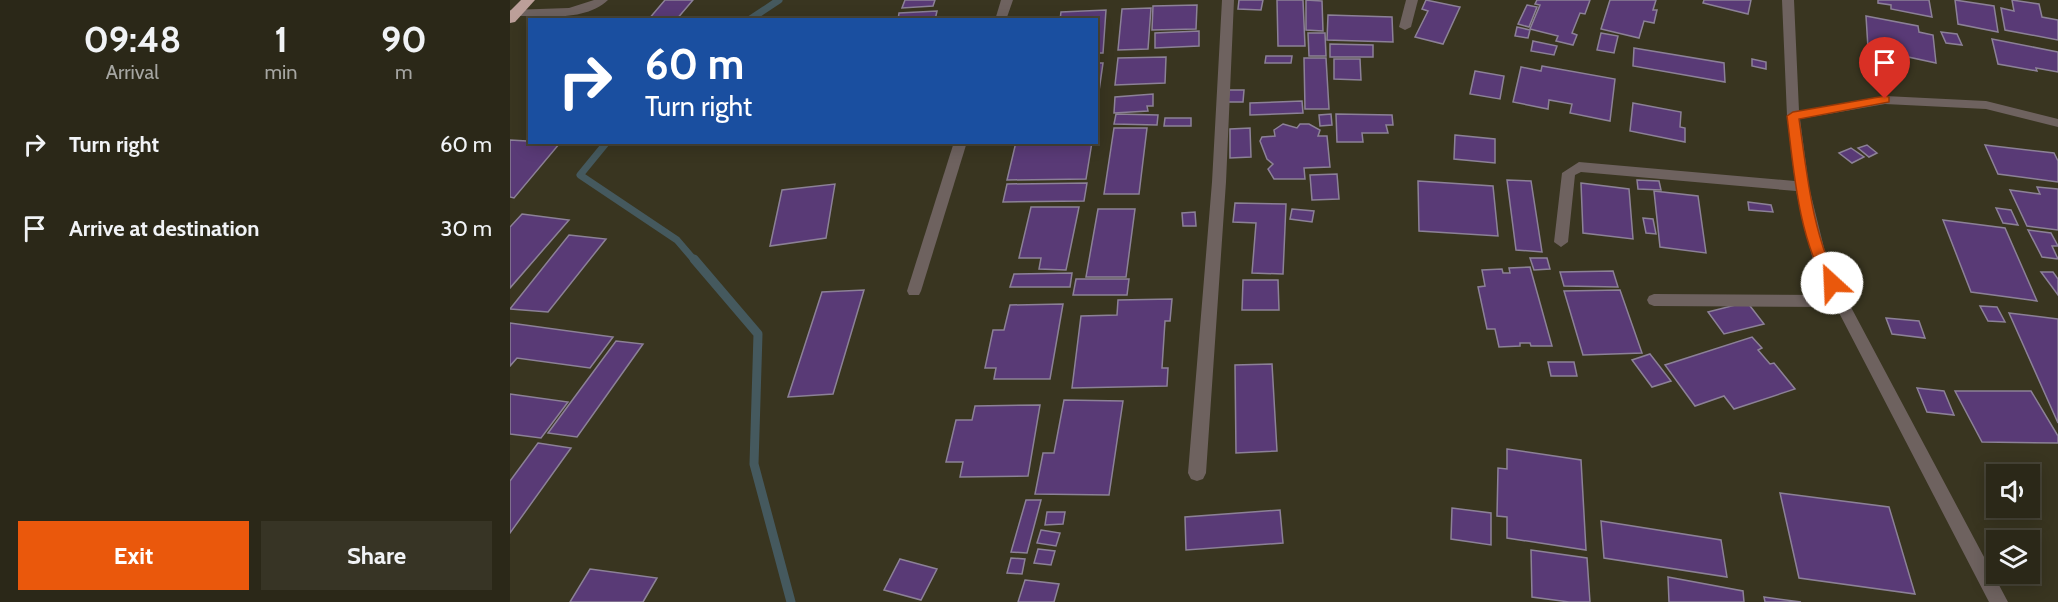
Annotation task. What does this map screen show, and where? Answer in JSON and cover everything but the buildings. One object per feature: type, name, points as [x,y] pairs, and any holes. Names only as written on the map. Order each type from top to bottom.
[{"type":"highway","points":[[512,15],[528,0]]},
{"type":"street","points":[[512,15],[574,12],[587,9],[602,0]]},
{"type":"street","points":[[1001,18],[1007,0]]},
{"type":"street","points":[[1197,474],[1219,182],[1228,0]]},
{"type":"street","points":[[1405,27],[1412,0]]},
{"type":"street","points":[[1788,0],[1793,116],[1802,187],[1821,264],[1999,602]]},
{"type":"street","points":[[1793,116],[1885,99],[1986,105],[2058,123]]},
{"type":"street","points":[[914,291],[961,144]]},
{"type":"street","points":[[1561,242],[1569,173],[1579,167],[1802,187]]},
{"type":"street","points":[[1654,300],[1842,301]]},
{"type":"waterway","points":[[752,18],[779,0]]},
{"type":"waterway","points":[[605,144],[580,175],[677,240],[695,261]]},
{"type":"waterway","points":[[694,259],[758,334],[754,464],[791,602]]},
{"type":"route","points":[[1832,283],[1821,264],[1802,187],[1793,116],[1885,99]]}]
